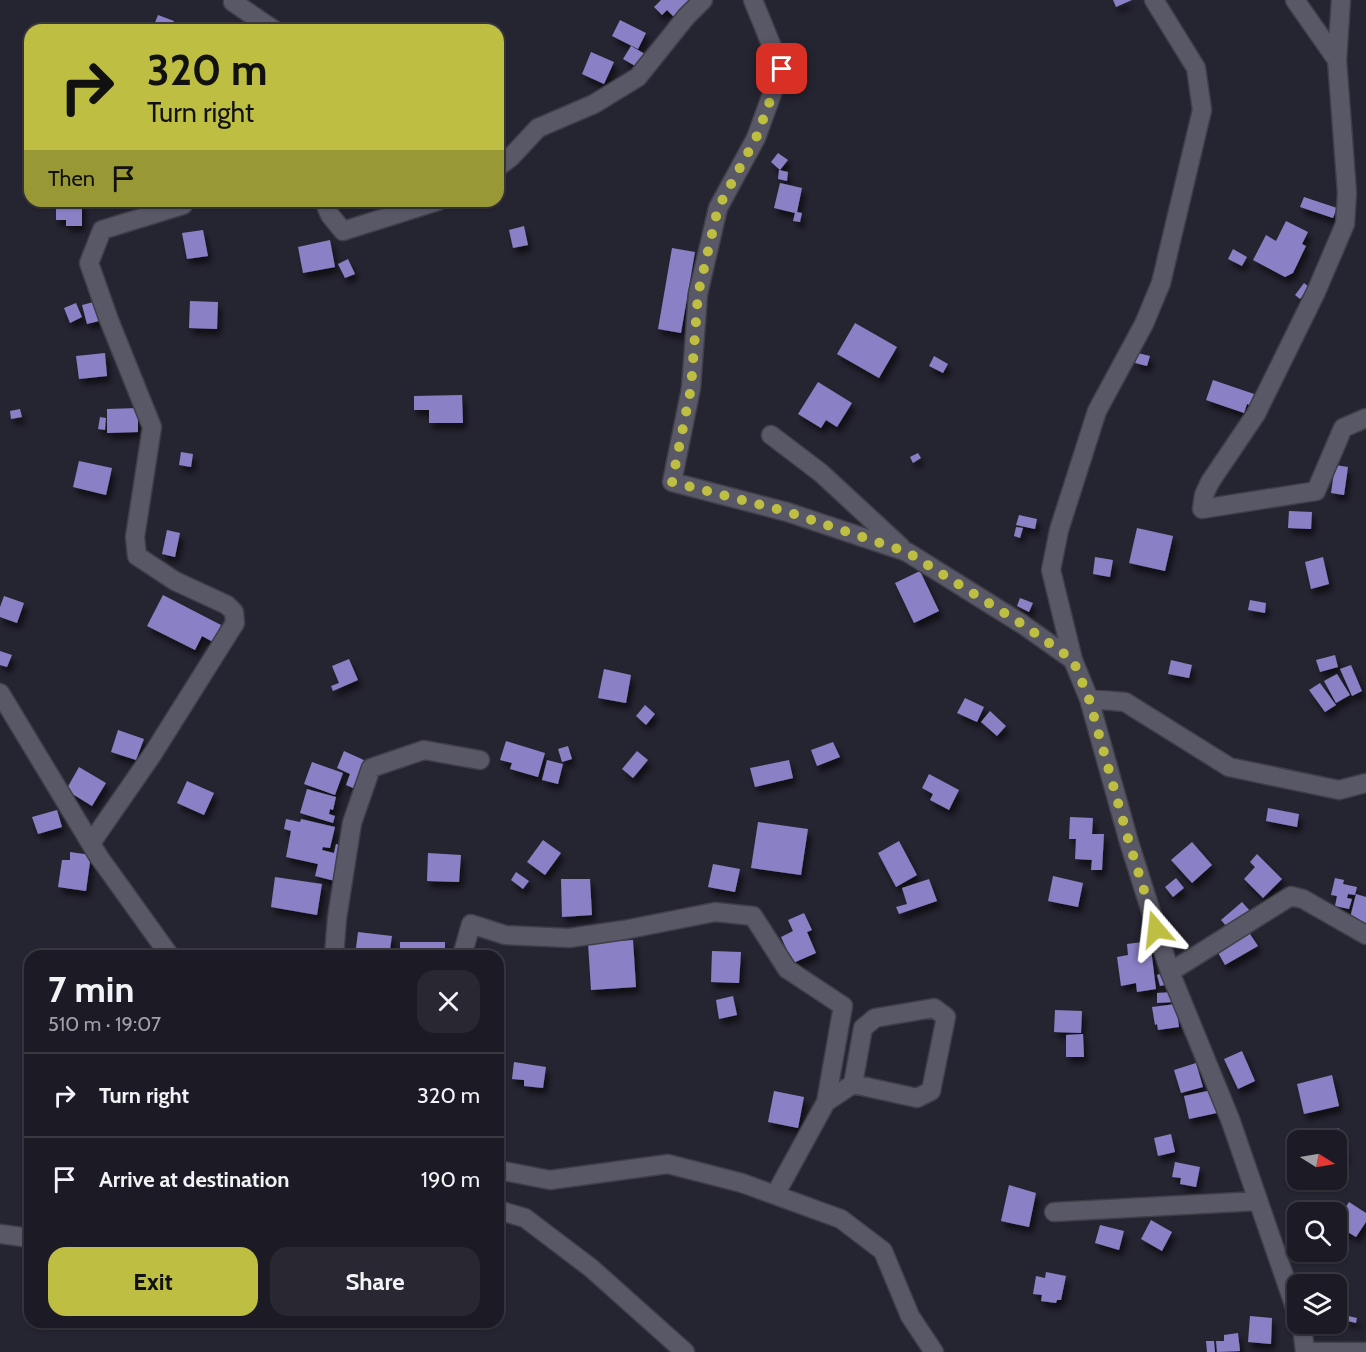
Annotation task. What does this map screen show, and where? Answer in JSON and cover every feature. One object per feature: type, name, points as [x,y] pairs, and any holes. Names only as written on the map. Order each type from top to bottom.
[{"type":"street","points":[[233,0],[265,24]]},
{"type":"street","points":[[504,162],[538,128],[594,104],[638,77],[686,17],[703,0]]},
{"type":"street","points":[[753,0],[782,69],[756,138],[718,208],[698,294],[691,388],[672,482],[788,512],[907,552]]},
{"type":"street","points":[[1154,0],[1196,68],[1202,111],[1161,283],[1144,324],[1097,411],[1059,530],[1051,570],[1073,660],[1089,699],[1129,842],[1170,972],[1230,1119],[1287,1284]]},
{"type":"street","points":[[1295,0],[1337,60]]},
{"type":"street","points":[[1341,0],[1337,60],[1347,192],[1346,224],[1316,292],[1256,414],[1210,482],[1204,495],[1202,508],[1316,491],[1343,429],[1366,418]]},
{"type":"street","points":[[90,843],[152,755],[235,623],[234,612],[228,605],[175,581],[137,556],[135,537],[152,427],[109,320],[89,262],[102,230],[177,207]]},
{"type":"street","points":[[327,207],[343,231],[419,207]]},
{"type":"street","points":[[771,435],[821,473],[907,552],[1022,624],[1073,660]]},
{"type":"street","points":[[0,693],[90,843],[166,950]]},
{"type":"street","points":[[1089,699],[1125,702],[1229,767],[1339,790],[1366,783]]},
{"type":"street","points":[[334,950],[337,918],[352,823],[371,768],[424,750],[480,760]]},
{"type":"street","points":[[1170,972],[1291,896],[1303,899],[1366,935]]},
{"type":"street","points":[[464,950],[471,924],[505,935],[569,938],[715,912],[753,916],[787,969],[843,1006],[826,1102],[775,1195]]},
{"type":"street","points":[[826,1102],[853,1084],[917,1098],[931,1091],[946,1017],[934,1008],[875,1018],[862,1028],[853,1084]]},
{"type":"street","points":[[504,1171],[550,1180],[668,1164],[742,1183],[841,1219],[883,1251],[910,1316],[934,1352]]},
{"type":"street","points":[[1054,1212],[1258,1201]]},
{"type":"street","points":[[504,1212],[525,1218],[591,1268],[685,1352]]},
{"type":"street","points":[[0,1234],[24,1237]]},
{"type":"street","points":[[1304,1334],[1305,1352]]},
{"type":"street","points":[[1311,1352],[1366,1352]]},
{"type":"building","points":[[661,0],[691,0],[674,17],[667,10],[662,15],[654,7]]},
{"type":"building","points":[[1113,0],[1132,0],[1116,7]]},
{"type":"building","points":[[158,15],[174,21],[173,24],[154,24]]},
{"type":"building","points":[[620,20],[646,33],[638,49],[612,36]]},
{"type":"building","points":[[631,46],[645,54],[637,67],[623,59]]},
{"type":"building","points":[[591,52],[614,62],[604,84],[582,74]]},
{"type":"building","points":[[778,153],[788,160],[780,170],[771,162]]},
{"type":"building","points":[[779,170],[788,172],[787,181],[778,179]]},
{"type":"building","points":[[780,183],[802,188],[797,212],[802,213],[800,222],[793,221],[795,213],[774,208]]},
{"type":"building","points":[[1304,197],[1337,208],[1333,218],[1300,207]]},
{"type":"building","points":[[56,207],[82,207],[82,226],[66,226],[66,220],[56,220]]},
{"type":"building","points":[[1286,221],[1308,232],[1302,244],[1306,246],[1293,273],[1285,277],[1253,260],[1266,235],[1276,241]]},
{"type":"building","points":[[524,226],[528,245],[513,248],[509,230]]},
{"type":"building","points":[[203,230],[208,256],[187,259],[182,233]]},
{"type":"building","points":[[330,240],[335,267],[303,273],[298,247]]},
{"type":"building","points":[[672,248],[695,252],[681,333],[658,329]]},
{"type":"building","points":[[1233,249],[1247,257],[1242,266],[1228,259]]},
{"type":"building","points":[[348,259],[355,274],[345,278],[338,264]]},
{"type":"building","points":[[1304,283],[1309,287],[1300,299],[1295,295]]},
{"type":"building","points":[[98,301],[103,320],[87,324],[82,305]]},
{"type":"building","points":[[190,301],[218,302],[217,329],[189,328]]},
{"type":"building","points":[[76,303],[82,317],[70,323],[64,308]]},
{"type":"building","points":[[855,323],[897,347],[879,378],[837,354]]},
{"type":"building","points":[[105,353],[107,376],[79,379],[76,356]]},
{"type":"building","points":[[1138,353],[1150,356],[1147,366],[1135,363]]},
{"type":"building","points":[[934,356],[948,364],[943,373],[929,366]]},
{"type":"building","points":[[1213,380],[1254,394],[1244,413],[1206,400]]},
{"type":"building","points":[[818,382],[852,403],[837,427],[826,420],[821,428],[798,414]]},
{"type":"building","points":[[462,395],[463,423],[429,423],[429,410],[414,410],[414,396]]},
{"type":"building","points":[[138,408],[138,432],[107,433],[107,409]]},
{"type":"building","points":[[20,409],[22,417],[11,419],[10,411]]},
{"type":"building","points":[[100,417],[106,418],[105,430],[98,429]]},
{"type":"building","points":[[181,452],[193,454],[191,467],[179,465]]},
{"type":"building","points":[[918,453],[921,458],[913,463],[910,457]]},
{"type":"building","points":[[79,461],[112,468],[106,495],[73,487]]},
{"type":"building","points":[[1335,465],[1348,467],[1344,495],[1331,493]]},
{"type":"building","points":[[1289,511],[1312,512],[1311,529],[1288,528]]},
{"type":"building","points":[[1019,515],[1037,519],[1035,529],[1016,525]]},
{"type":"building","points":[[1016,527],[1023,528],[1020,538],[1014,536]]},
{"type":"building","points":[[1137,528],[1173,536],[1165,571],[1129,563]]},
{"type":"building","points":[[167,530],[180,533],[175,557],[162,554]]},
{"type":"building","points":[[1095,557],[1113,560],[1110,577],[1093,574]]},
{"type":"building","points":[[1323,557],[1329,584],[1311,589],[1305,562]]},
{"type":"building","points":[[920,571],[939,611],[914,623],[895,583]]},
{"type":"building","points":[[163,595],[221,625],[213,642],[202,636],[195,650],[147,626]]},
{"type":"building","points":[[4,596],[24,603],[17,623],[0,617],[0,607]]},
{"type":"building","points":[[1020,598],[1033,603],[1029,612],[1017,606]]},
{"type":"building","points":[[1250,600],[1266,603],[1265,613],[1248,610]]},
{"type":"building","points":[[0,651],[12,655],[7,667],[0,665]]},
{"type":"building","points":[[1335,655],[1338,667],[1320,672],[1316,660]]},
{"type":"building","points":[[349,659],[358,680],[333,691],[331,686],[339,683],[332,666]]},
{"type":"building","points":[[1171,660],[1192,665],[1189,678],[1168,674]]},
{"type":"building","points":[[1351,665],[1362,691],[1352,696],[1340,669]]},
{"type":"building","points":[[604,669],[631,675],[626,703],[598,698]]},
{"type":"building","points":[[1337,674],[1350,695],[1336,703],[1324,681]]},
{"type":"building","points":[[1320,683],[1336,705],[1325,712],[1309,690]]},
{"type":"building","points":[[965,698],[984,707],[977,722],[957,713]]},
{"type":"building","points":[[645,705],[655,714],[646,725],[636,716]]},
{"type":"building","points":[[990,711],[1006,726],[997,736],[981,722]]},
{"type":"building","points":[[118,730],[144,739],[136,760],[111,752]]},
{"type":"building","points":[[506,741],[545,753],[538,777],[510,769],[512,763],[500,760]]},
{"type":"building","points":[[833,742],[840,757],[817,766],[811,750]]},
{"type":"building","points":[[568,746],[572,759],[562,762],[558,749]]},
{"type":"building","points":[[344,751],[366,761],[353,788],[346,785],[350,774],[337,768]]},
{"type":"building","points":[[637,751],[648,760],[633,778],[622,769]]},
{"type":"building","points":[[547,760],[563,764],[558,784],[542,780]]},
{"type":"building","points":[[789,760],[793,778],[755,787],[750,768]]},
{"type":"building","points":[[312,762],[343,773],[335,795],[304,784]]},
{"type":"building","points":[[79,767],[106,783],[92,806],[66,790]]},
{"type":"building","points":[[929,774],[959,790],[949,810],[930,800],[933,794],[922,788]]},
{"type":"building","points":[[187,781],[214,793],[204,815],[177,803]]},
{"type":"building","points":[[307,789],[336,797],[333,810],[330,809],[329,814],[335,816],[333,823],[300,813]]},
{"type":"building","points":[[1268,808],[1299,814],[1297,827],[1266,821]]},
{"type":"building","points":[[57,810],[62,827],[38,834],[32,817]]},
{"type":"building","points":[[1070,817],[1093,818],[1092,834],[1104,834],[1102,870],[1091,870],[1092,860],[1075,859],[1076,839],[1069,839]]},
{"type":"building","points":[[286,819],[300,822],[301,819],[335,827],[330,848],[323,847],[322,850],[334,853],[336,844],[343,846],[335,881],[315,876],[318,864],[286,857],[291,831],[284,829]]},
{"type":"building","points":[[758,822],[808,829],[801,875],[751,868]]},
{"type":"building","points":[[543,840],[561,853],[545,875],[527,862]]},
{"type":"building","points":[[899,841],[917,875],[896,887],[878,853]]},
{"type":"building","points":[[1192,842],[1212,865],[1192,883],[1171,860]]},
{"type":"building","points":[[70,852],[91,855],[86,891],[58,887],[62,860],[70,860]]},
{"type":"building","points":[[428,853],[461,855],[459,882],[427,881]]},
{"type":"building","points":[[1257,854],[1282,879],[1263,898],[1244,879],[1255,867],[1250,862]]},
{"type":"building","points":[[713,864],[740,869],[735,892],[708,887]]},
{"type":"building","points":[[516,872],[529,881],[523,889],[511,880]]},
{"type":"building","points":[[1053,876],[1083,883],[1078,907],[1048,901]]},
{"type":"building","points":[[275,877],[322,884],[317,915],[271,907]]},
{"type":"building","points":[[1176,878],[1184,888],[1173,897],[1165,887]]},
{"type":"building","points":[[1335,878],[1344,880],[1343,884],[1357,887],[1355,895],[1348,894],[1347,898],[1352,899],[1349,909],[1335,906],[1337,896],[1331,895]]},
{"type":"building","points":[[561,879],[590,879],[592,915],[562,917]]},
{"type":"building","points":[[929,879],[937,901],[899,914],[896,907],[907,904],[902,888]]},
{"type":"building","points":[[1356,894],[1366,897],[1366,923],[1350,918]]},
{"type":"building","points":[[1242,902],[1250,911],[1229,929],[1221,920]]},
{"type":"building","points":[[804,913],[812,930],[807,932],[816,953],[793,963],[781,937],[793,931],[788,920]]},
{"type":"building","points":[[1248,931],[1258,946],[1225,965],[1216,949]]},
{"type":"building","points":[[358,932],[392,936],[390,950],[356,950]]},
{"type":"building","points":[[633,940],[636,987],[591,990],[588,943]]},
{"type":"building","points":[[1150,941],[1156,989],[1137,992],[1136,983],[1121,986],[1117,957],[1128,955],[1127,944]]},
{"type":"building","points":[[400,942],[445,942],[445,950],[400,950]]},
{"type":"building","points":[[712,951],[741,952],[739,983],[711,982]]},
{"type":"building","points":[[1166,972],[1169,984],[1160,986],[1157,975]]},
{"type":"building","points":[[1173,992],[1174,1002],[1157,1003],[1157,993]]},
{"type":"building","points":[[733,996],[737,1015],[719,1019],[716,1000]]},
{"type":"building","points":[[1176,1004],[1179,1027],[1158,1030],[1152,1007]]},
{"type":"building","points":[[1055,1010],[1082,1011],[1081,1033],[1054,1032]]},
{"type":"building","points":[[1083,1034],[1084,1057],[1066,1057],[1066,1035]]},
{"type":"building","points":[[1242,1051],[1255,1081],[1238,1089],[1224,1059]]},
{"type":"building","points":[[514,1062],[546,1067],[543,1088],[524,1086],[524,1080],[512,1079]]},
{"type":"building","points":[[1196,1063],[1203,1087],[1181,1093],[1174,1070]]},
{"type":"building","points":[[1332,1075],[1339,1106],[1304,1114],[1297,1084]]},
{"type":"building","points":[[1212,1090],[1217,1113],[1189,1119],[1184,1096]]},
{"type":"building","points":[[774,1091],[804,1097],[798,1128],[768,1122]]},
{"type":"building","points":[[1171,1134],[1175,1152],[1158,1156],[1154,1138]]},
{"type":"building","points":[[1175,1162],[1200,1167],[1196,1187],[1180,1184],[1181,1178],[1172,1177]]},
{"type":"building","points":[[1009,1185],[1036,1193],[1029,1227],[1001,1221]]},
{"type":"building","points":[[1349,1202],[1366,1213],[1366,1222],[1356,1237],[1347,1232]]},
{"type":"building","points":[[1151,1220],[1172,1232],[1162,1251],[1141,1239]]},
{"type":"building","points":[[1100,1225],[1124,1231],[1119,1250],[1095,1243]]},
{"type":"building","points":[[1046,1272],[1066,1276],[1061,1300],[1057,1300],[1056,1303],[1041,1301],[1042,1295],[1033,1294],[1036,1276],[1045,1278]]},
{"type":"building","points":[[1250,1316],[1272,1318],[1271,1344],[1248,1342]]},
{"type":"building","points":[[1347,1316],[1357,1318],[1356,1323],[1347,1321]]},
{"type":"building","points":[[1238,1333],[1240,1351],[1217,1352],[1216,1341],[1224,1341],[1224,1335]]},
{"type":"building","points":[[1206,1341],[1214,1341],[1215,1352],[1207,1352]]},
{"type":"route","points":[[782,69],[756,138],[718,208],[698,294],[691,388],[672,482],[788,512],[907,552],[1022,624],[1073,660],[1089,699],[1156,929]]}]
